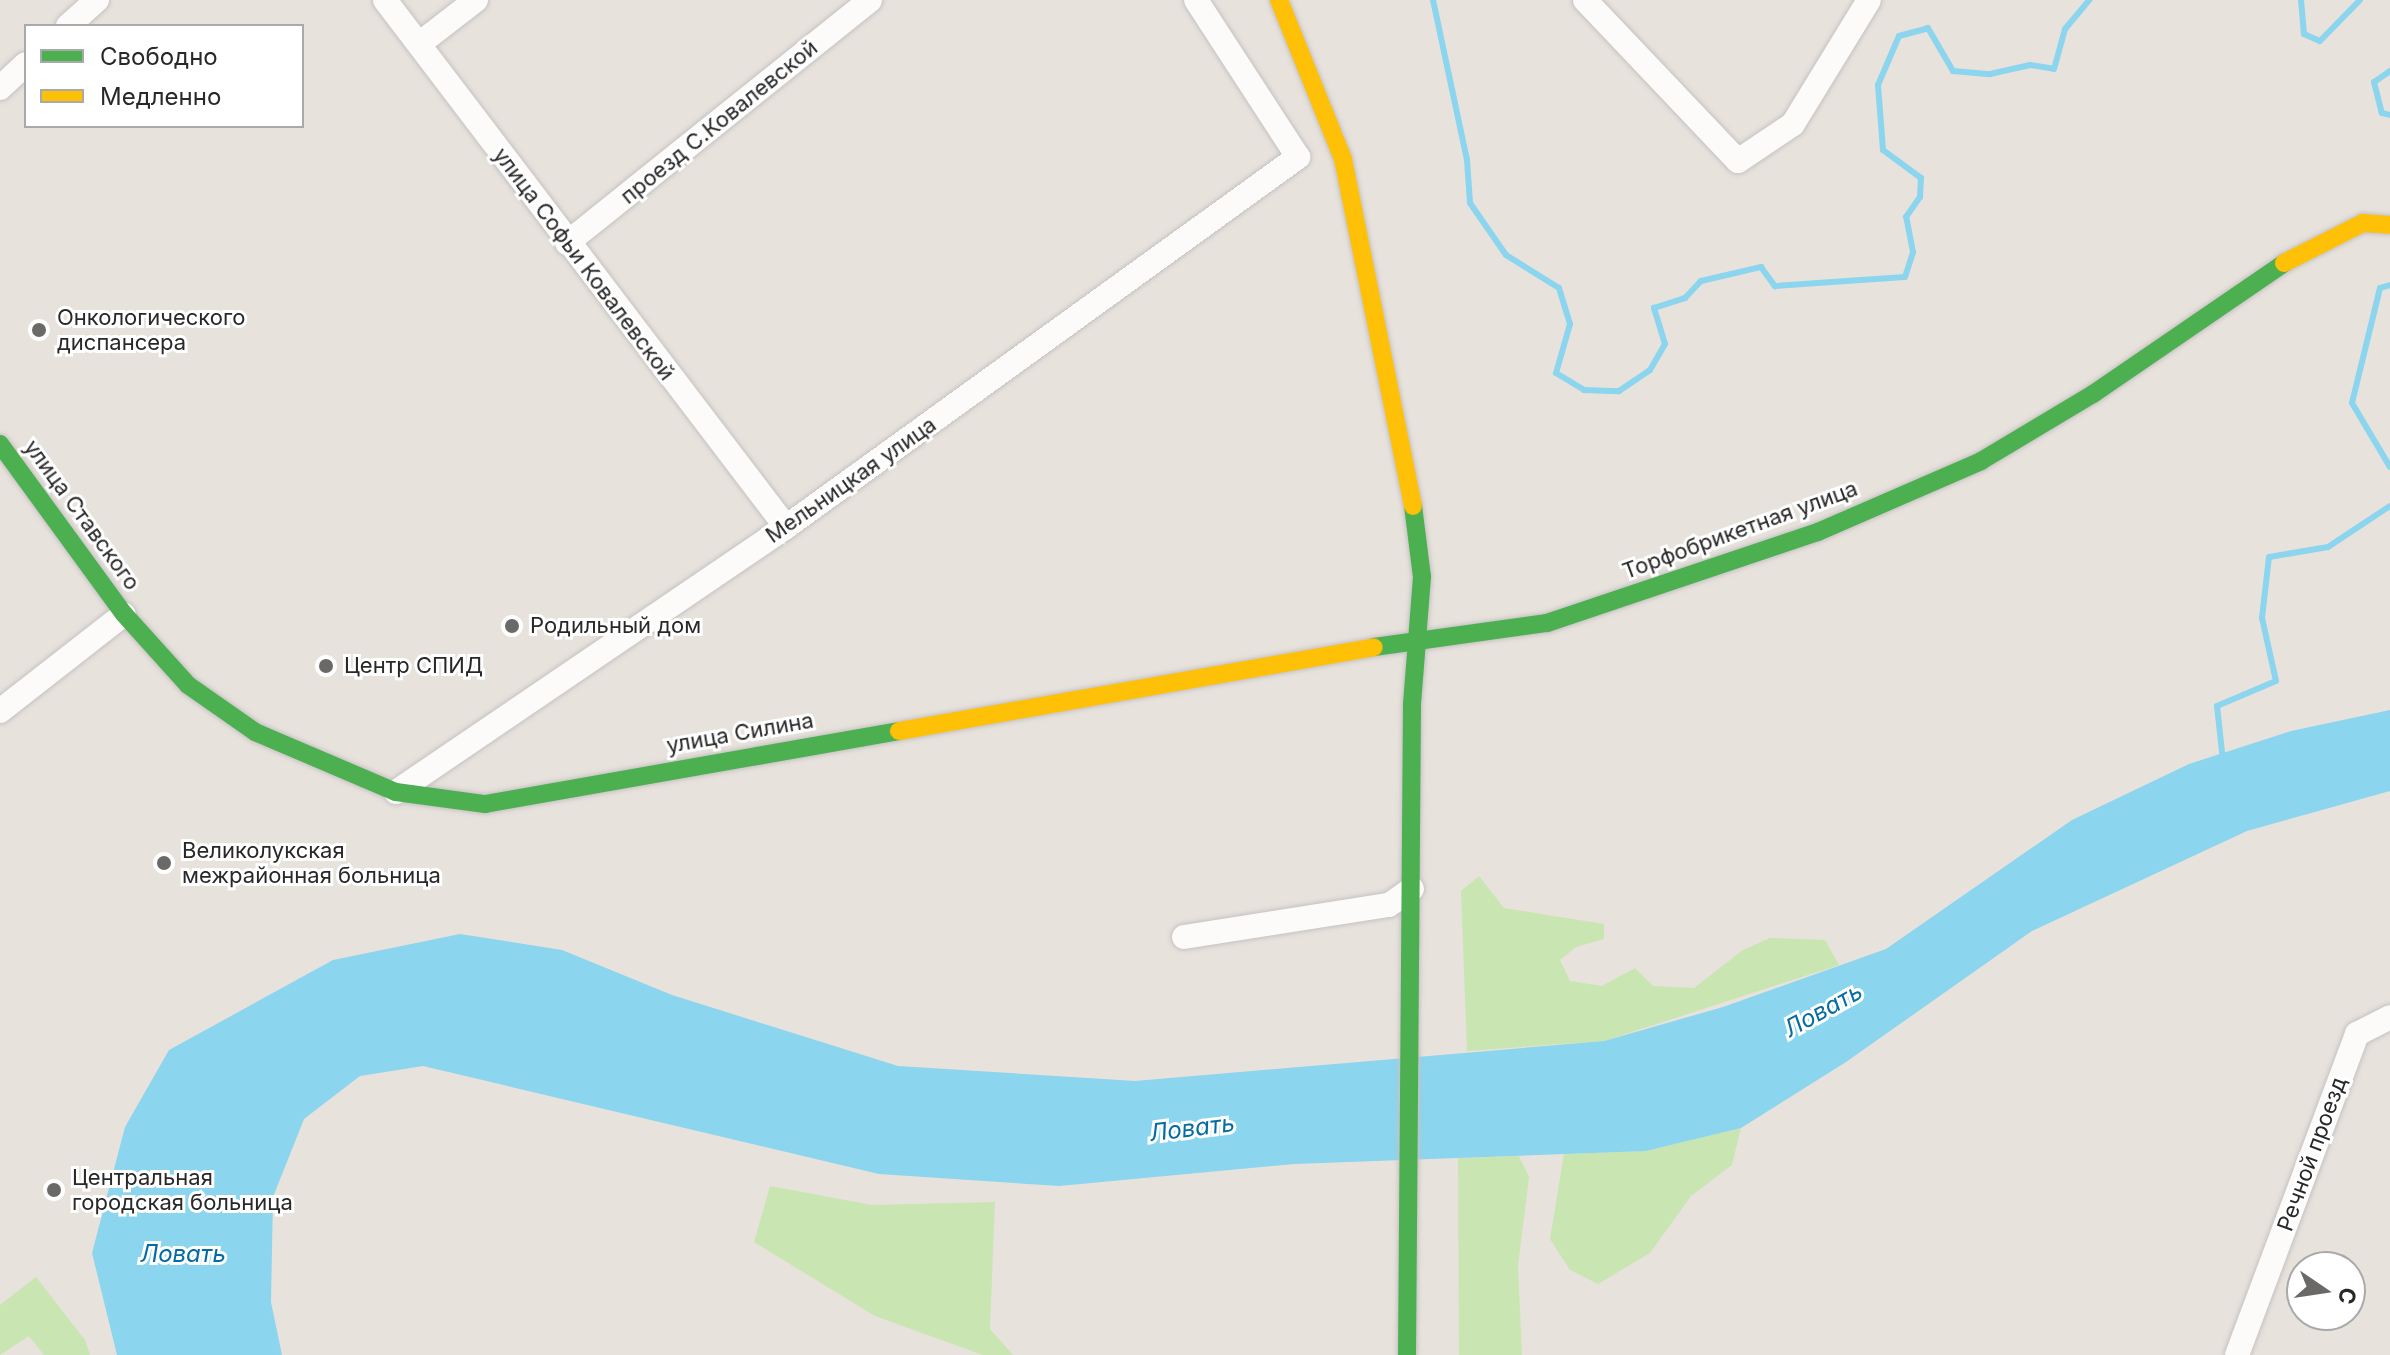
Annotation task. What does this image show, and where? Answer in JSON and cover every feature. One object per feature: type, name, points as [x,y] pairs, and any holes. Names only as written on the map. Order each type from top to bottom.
[{"type":"street","points":[[70,24],[97,0]]},
{"type":"street","name":"улица Софьи Ковалевской","points":[[385,0],[786,527]]},
{"type":"street","points":[[419,44],[476,0]]},
{"type":"street","name":"проезд С.Ковалевской","points":[[567,243],[870,0]]},
{"type":"street","name":"Мельницкая улица","points":[[396,792],[786,527],[1298,157],[1196,0]]},
{"type":"street","points":[[1279,0],[1343,159],[1407,464],[1422,577],[1412,704],[1407,1355]]},
{"type":"street","points":[[1585,0],[1738,161],[1793,124],[1869,0]]},
{"type":"street","points":[[0,88],[24,66]]},
{"type":"street","name":"Торфобрикетная улица","points":[[1418,641],[1547,623],[1818,532],[1981,461],[2093,394],[2258,276],[2363,223],[2390,225]]},
{"type":"street","name":"улица Ставского","points":[[0,444],[124,614]]},
{"type":"street","points":[[0,711],[124,614]]},
{"type":"street","name":"улица Силина","points":[[124,614],[188,685],[255,732],[396,792],[485,804],[1418,641]]},
{"type":"street","points":[[1184,937],[1389,905],[1412,889]]},
{"type":"street","name":"Речной проезд","points":[[2237,1355],[2357,1034],[2390,1017]]},
{"type":"green space","points":[[1479,876],[1504,908],[1604,924],[1604,939],[1576,947],[1560,960],[1570,981],[1602,986],[1635,968],[1653,986],[1694,988],[1743,950],[1770,938],[1825,940],[1839,965],[1604,1041],[1467,1051],[1461,891]]},
{"type":"green space","points":[[1741,1128],[1732,1165],[1691,1196],[1650,1253],[1598,1284],[1570,1270],[1550,1239],[1564,1154],[1646,1151]]},
{"type":"green space","points":[[1519,1156],[1529,1177],[1518,1265],[1522,1355],[1459,1355],[1458,1158]]},
{"type":"green space","points":[[770,1186],[872,1205],[995,1202],[990,1329],[1013,1355],[983,1355],[875,1316],[754,1242]]},
{"type":"green space","points":[[36,1277],[85,1340],[90,1355],[44,1355],[29,1336],[0,1355],[0,1305]]},
{"type":"water","name":"Ловать","points":[[2390,710],[2390,791],[2247,831],[2032,931],[1846,1062],[1741,1128],[1646,1151],[1294,1164],[1059,1186],[879,1174],[423,1066],[360,1076],[304,1119],[273,1197],[271,1302],[282,1355],[117,1355],[92,1253],[125,1127],[169,1050],[333,960],[460,934],[562,950],[672,995],[898,1066],[1135,1081],[1604,1041],[1723,1007],[1886,949],[2072,820],[2189,764],[2291,731]]},
{"type":"waterway","points":[[1433,0],[1467,160],[1470,203],[1506,255],[1559,288],[1570,324],[1556,373],[1584,390],[1619,391],[1650,370],[1665,344],[1654,308],[1685,298],[1701,281],[1761,267],[1775,286],[1905,277],[1913,252],[1906,217],[1920,197],[1921,178],[1883,150],[1878,85],[1899,36],[1928,28],[1953,71],[1990,74],[2030,65],[2054,69],[2065,29],[2089,0]]},
{"type":"waterway","points":[[2301,0],[2304,34],[2320,41],[2360,0]]},
{"type":"waterway","points":[[2390,71],[2374,82],[2382,113],[2390,115]]},
{"type":"waterway","points":[[2390,285],[2380,288],[2352,403],[2390,467]]},
{"type":"waterway","points":[[2223,761],[2217,706],[2276,681],[2262,618],[2269,557],[2328,547],[2390,506]]},
{"type":"traffic: fast","points":[[1374,647],[1547,623],[1818,532],[1981,461],[2093,394],[2284,263]]},
{"type":"traffic: fast","points":[[0,444],[124,614],[188,685],[255,732],[396,792],[485,804],[899,731]]},
{"type":"traffic: fast","points":[[1407,1355],[1412,704],[1422,577],[1413,506]]},
{"type":"traffic: slow","points":[[1279,0],[1343,159],[1413,506]]},
{"type":"traffic: slow","points":[[2284,263],[2363,223],[2390,225]]},
{"type":"traffic: slow","points":[[899,731],[1374,647]]},
{"type":"place","name":"Онкологического диспансера","points":[[39,330]]},
{"type":"place","name":"Родильный дом","points":[[512,626]]},
{"type":"place","name":"Центр СПИД","points":[[326,666]]},
{"type":"place","name":"Великолукская межрайонная больница","points":[[164,863]]},
{"type":"place","name":"Центральная городская больница","points":[[54,1190]]}]
